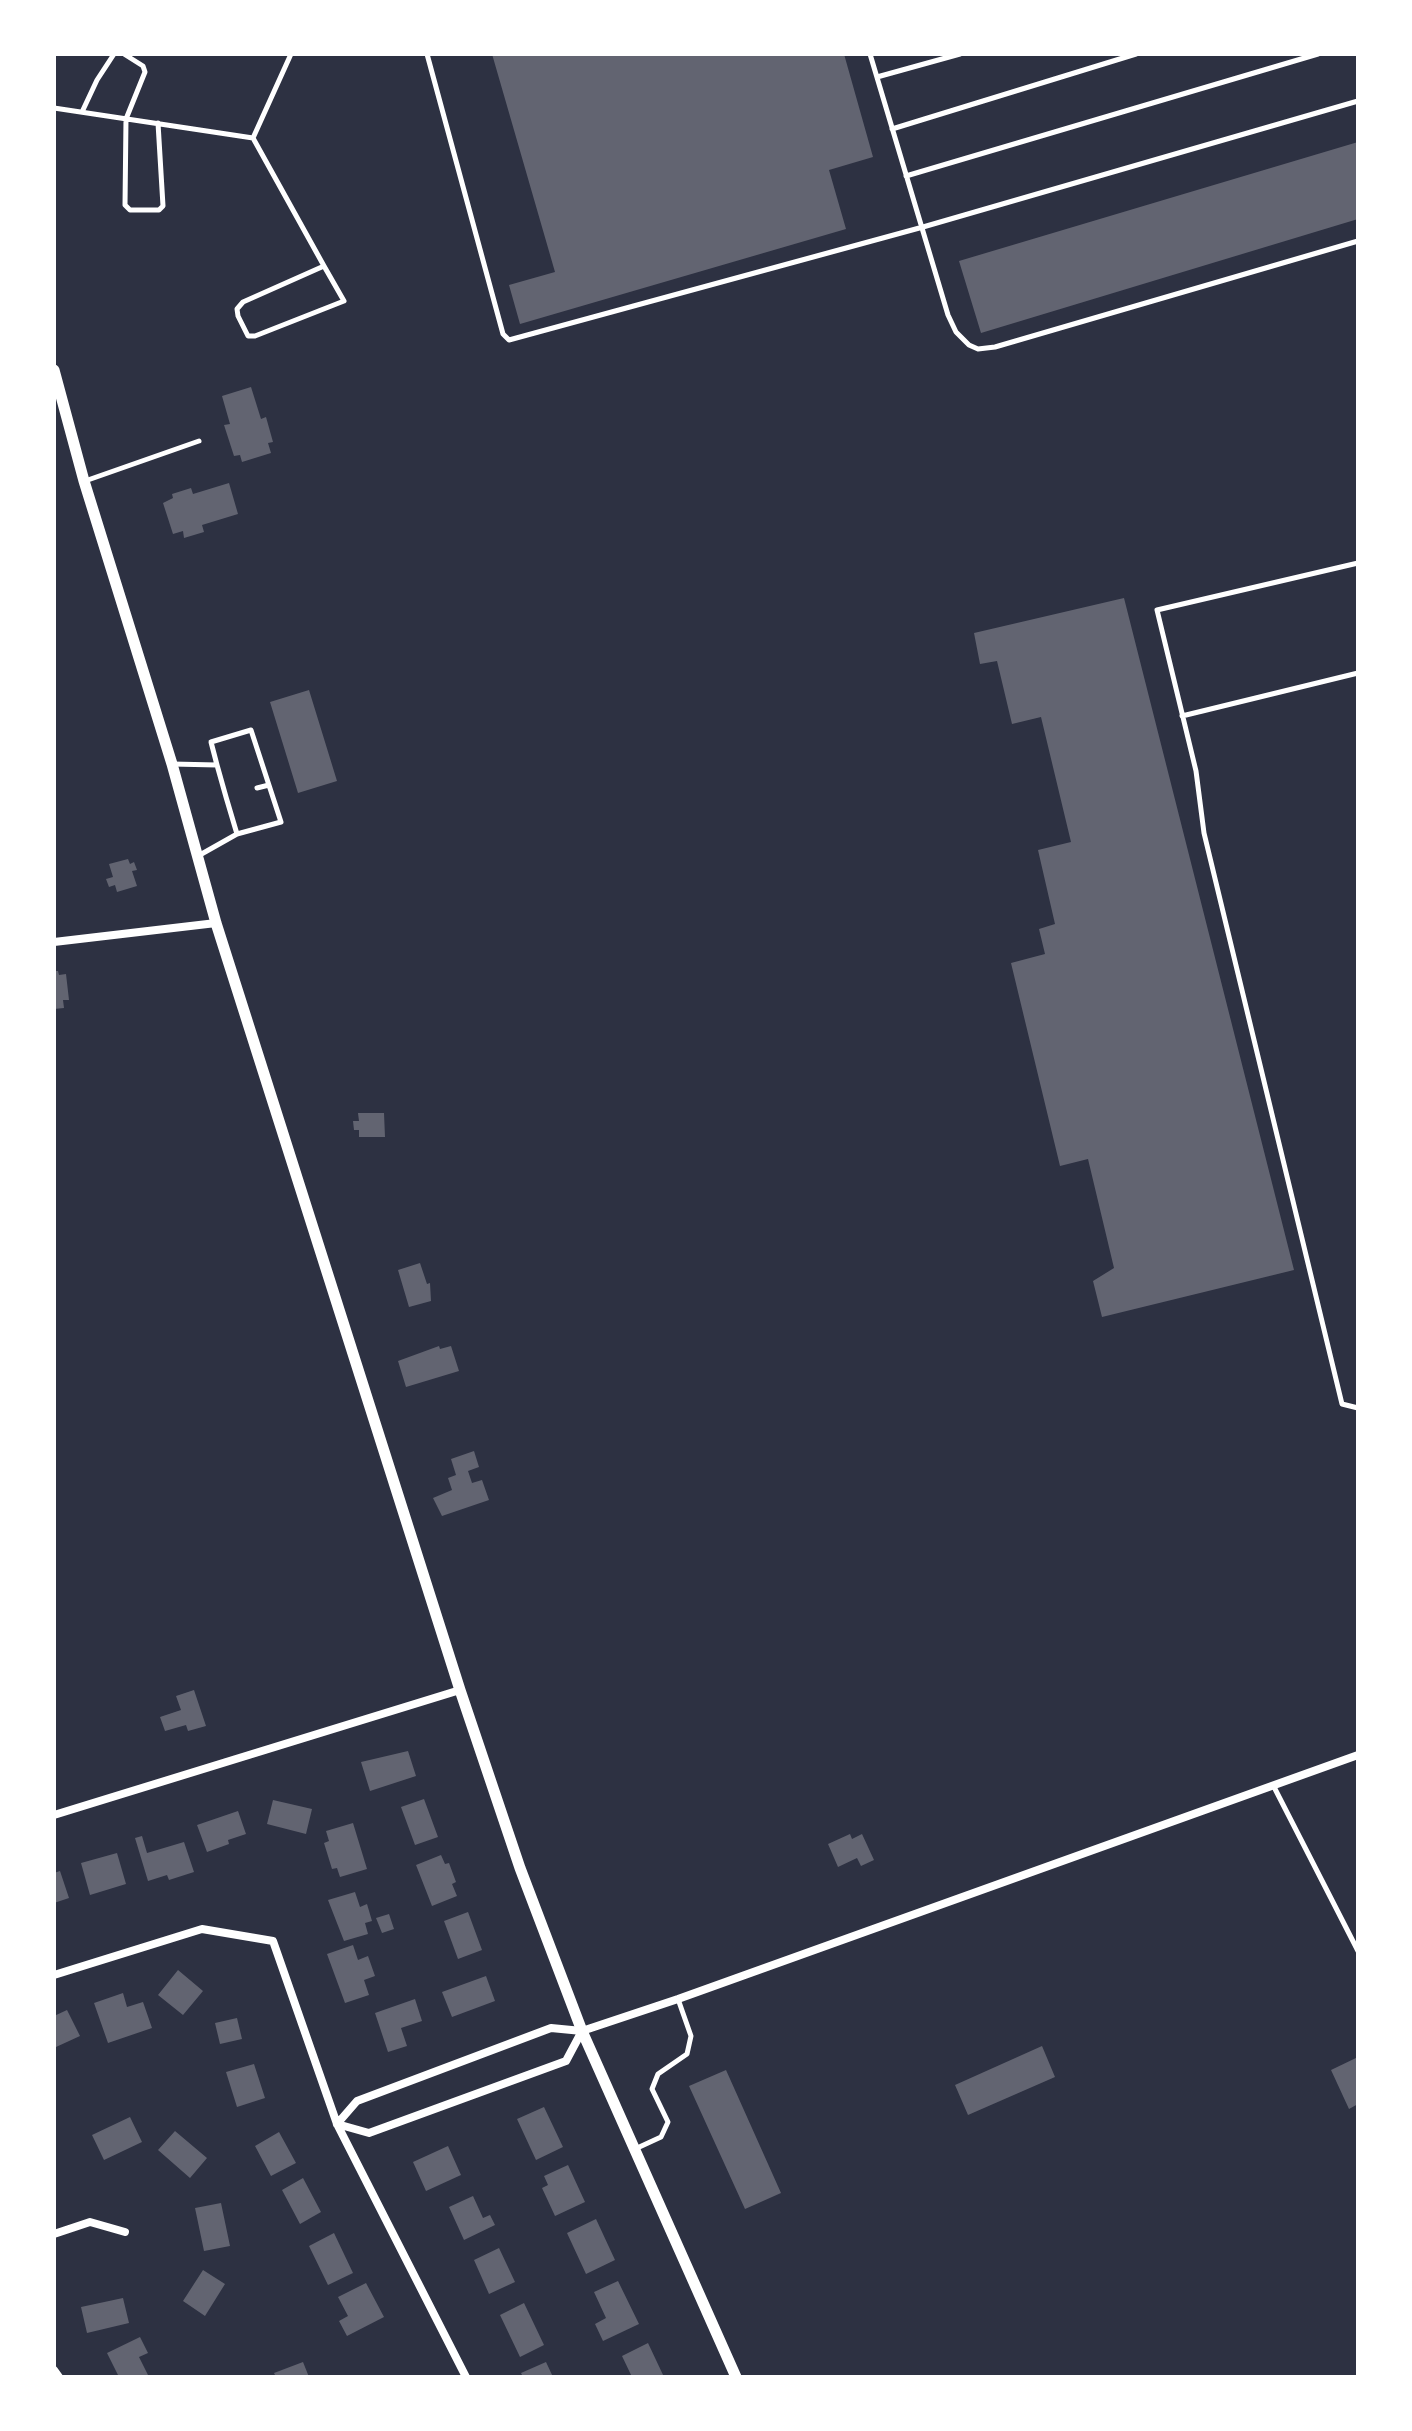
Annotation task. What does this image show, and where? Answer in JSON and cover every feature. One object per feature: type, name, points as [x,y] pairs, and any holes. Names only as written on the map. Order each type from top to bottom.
[{"type":"street","points":[[54,370],[84,481],[172,764],[216,923],[460,1690],[520,1868],[582,2031],[736,2377]]},
{"type":"street","points":[[54,942],[216,923]]},
{"type":"street","points":[[54,1815],[460,1690]]},
{"type":"street","points":[[337,2124],[357,2101],[551,2028],[582,2031],[678,1999],[1358,1755]]},
{"type":"street","points":[[54,1975],[202,1929],[273,1941],[337,2124],[466,2377]]},
{"type":"street","points":[[337,2124],[369,2133],[566,2061],[582,2031]]},
{"type":"street","points":[[54,2234],[90,2222],[125,2232]]},
{"type":"street","points":[[54,2370],[59,2377]]},
{"type":"lane","points":[[82,112],[114,54]]},
{"type":"lane","points":[[124,54],[143,66],[145,72],[126,119],[125,205],[130,210],[159,210],[163,206],[158,123]]},
{"type":"lane","points":[[253,138],[291,54]]},
{"type":"lane","points":[[427,54],[507,340],[923,227],[1358,101]]},
{"type":"lane","points":[[870,54],[956,332],[978,349],[995,347],[1358,241]]},
{"type":"lane","points":[[877,77],[960,54]]},
{"type":"lane","points":[[892,129],[1136,54]]},
{"type":"lane","points":[[906,176],[1318,54]]},
{"type":"lane","points":[[54,108],[253,138]]},
{"type":"lane","points":[[253,138],[344,301],[248,336],[238,316],[237,309],[243,302],[324,266]]},
{"type":"lane","points":[[84,481],[199,441]]},
{"type":"lane","points":[[1358,563],[1157,610],[1196,771],[1204,833],[1342,1404],[1358,1408]]},
{"type":"lane","points":[[1182,716],[1358,673]]},
{"type":"lane","points":[[198,857],[237,834],[281,822],[251,730],[211,742],[237,834]]},
{"type":"lane","points":[[172,764],[217,765]]},
{"type":"lane","points":[[257,788],[269,785]]},
{"type":"lane","points":[[226,797],[237,794]]},
{"type":"lane","points":[[1272,1784],[1358,1951]]},
{"type":"lane","points":[[634,2149],[661,2137],[668,2122],[652,2089],[658,2074],[687,2054],[691,2036],[678,1999]]},
{"type":"building","points":[[492,54],[844,54],[873,157],[829,170],[846,229],[520,324],[509,285],[555,272]]},
{"type":"building","points":[[1358,142],[1358,219],[981,333],[959,261]]},
{"type":"building","points":[[251,387],[261,419],[266,417],[273,442],[268,443],[271,453],[242,462],[240,455],[234,456],[224,425],[230,424],[222,396]]},
{"type":"building","points":[[229,483],[238,514],[202,525],[204,532],[184,538],[183,531],[173,534],[163,503],[173,498],[172,494],[191,488],[193,494]]},
{"type":"building","points":[[1124,598],[1294,1270],[1102,1317],[1093,1281],[1114,1268],[1088,1159],[1060,1166],[1011,963],[1045,954],[1039,929],[1055,924],[1038,850],[1071,842],[1041,717],[1012,724],[997,661],[980,664],[974,633]]},
{"type":"building","points":[[309,690],[337,781],[298,793],[270,702]]},
{"type":"building","points":[[128,859],[130,864],[134,862],[137,870],[132,871],[137,886],[117,892],[115,885],[109,887],[106,879],[113,877],[109,864]]},
{"type":"building","points":[[54,971],[58,971],[59,975],[66,974],[69,1000],[63,1000],[64,1008],[54,1009]]},
{"type":"building","points":[[358,1113],[384,1113],[385,1137],[359,1137],[359,1130],[354,1130],[353,1121],[359,1121]]},
{"type":"building","points":[[420,1263],[427,1284],[430,1283],[431,1301],[409,1307],[398,1270]]},
{"type":"building","points":[[439,1346],[440,1349],[451,1346],[459,1371],[406,1387],[398,1361]]},
{"type":"building","points":[[474,1451],[479,1467],[468,1471],[472,1483],[482,1480],[489,1500],[442,1516],[433,1498],[452,1490],[448,1478],[456,1475],[451,1459]]},
{"type":"building","points":[[194,1690],[206,1726],[188,1731],[186,1725],[165,1731],[160,1717],[181,1710],[176,1696]]},
{"type":"building","points":[[408,1751],[416,1776],[370,1791],[361,1762]]},
{"type":"building","points":[[424,1799],[438,1837],[415,1845],[401,1807]]},
{"type":"building","points":[[273,1800],[312,1809],[306,1834],[267,1824]]},
{"type":"building","points":[[238,1811],[246,1834],[207,1852],[197,1825]]},
{"type":"building","points":[[353,1823],[367,1869],[340,1877],[337,1868],[332,1869],[324,1843],[329,1841],[326,1831]]},
{"type":"building","points":[[850,1834],[852,1839],[862,1834],[874,1860],[861,1866],[857,1858],[838,1867],[828,1844]]},
{"type":"building","points":[[142,1836],[147,1853],[184,1842],[194,1872],[169,1880],[167,1875],[148,1881],[135,1838]]},
{"type":"building","points":[[117,1853],[126,1884],[90,1895],[81,1863]]},
{"type":"building","points":[[441,1855],[445,1864],[449,1863],[457,1896],[432,1906],[416,1865]]},
{"type":"building","points":[[60,1871],[69,1898],[54,1903],[54,1873]]},
{"type":"building","points":[[355,1892],[360,1907],[367,1904],[372,1921],[365,1923],[368,1934],[344,1941],[328,1900]]},
{"type":"building","points":[[468,1912],[482,1950],[458,1959],[444,1921]]},
{"type":"building","points":[[389,1914],[394,1929],[382,1933],[376,1918]]},
{"type":"building","points":[[353,1945],[358,1960],[368,1956],[375,1976],[364,1980],[369,1995],[345,2003],[327,1954]]},
{"type":"building","points":[[178,1970],[203,1991],[183,2015],[158,1995]]},
{"type":"building","points":[[486,1976],[495,2001],[452,2017],[442,1992]]},
{"type":"building","points":[[123,1993],[127,2007],[143,2002],[152,2028],[108,2043],[94,2003]]},
{"type":"building","points":[[415,1999],[422,2021],[401,2028],[407,2046],[388,2052],[375,2013]]},
{"type":"building","points":[[67,2010],[80,2036],[56,2047],[54,2016]]},
{"type":"building","points":[[237,2018],[242,2039],[220,2044],[215,2023]]},
{"type":"building","points":[[1042,2046],[1055,2077],[968,2115],[955,2085]]},
{"type":"building","points":[[1358,2057],[1358,2104],[1349,2109],[1331,2070]]},
{"type":"building","points":[[254,2064],[265,2098],[237,2107],[226,2072]]},
{"type":"building","points":[[726,2070],[781,2193],[745,2209],[689,2086]]},
{"type":"building","points":[[544,2107],[563,2147],[536,2160],[517,2119]]},
{"type":"building","points":[[130,2117],[142,2142],[104,2160],[92,2135]]},
{"type":"building","points":[[175,2131],[207,2158],[190,2178],[158,2150]]},
{"type":"building","points":[[279,2132],[296,2163],[271,2176],[255,2146]]},
{"type":"building","points":[[448,2146],[461,2175],[426,2191],[413,2162]]},
{"type":"building","points":[[568,2165],[585,2202],[555,2216],[542,2188],[548,2185],[544,2176]]},
{"type":"building","points":[[303,2178],[321,2212],[300,2224],[282,2190]]},
{"type":"building","points":[[473,2196],[483,2218],[490,2215],[495,2225],[464,2240],[449,2207]]},
{"type":"building","points":[[221,2203],[230,2246],[204,2251],[195,2208]]},
{"type":"building","points":[[596,2219],[615,2260],[586,2274],[567,2233]]},
{"type":"building","points":[[334,2233],[353,2273],[328,2285],[309,2246]]},
{"type":"building","points":[[499,2248],[515,2282],[489,2294],[474,2260]]},
{"type":"building","points":[[203,2270],[225,2284],[205,2316],[183,2301]]},
{"type":"building","points":[[618,2281],[639,2324],[603,2341],[595,2324],[606,2318],[594,2292]]},
{"type":"building","points":[[366,2283],[384,2317],[347,2336],[339,2321],[348,2316],[338,2297]]},
{"type":"building","points":[[123,2298],[129,2323],[87,2333],[81,2307]]},
{"type":"building","points":[[524,2303],[544,2345],[520,2357],[500,2315]]},
{"type":"building","points":[[140,2337],[148,2353],[139,2357],[149,2377],[119,2377],[107,2353]]},
{"type":"building","points":[[648,2343],[664,2377],[632,2377],[622,2356]]},
{"type":"building","points":[[303,2362],[309,2377],[276,2377],[274,2373]]},
{"type":"building","points":[[546,2362],[553,2377],[523,2377],[521,2373]]}]
